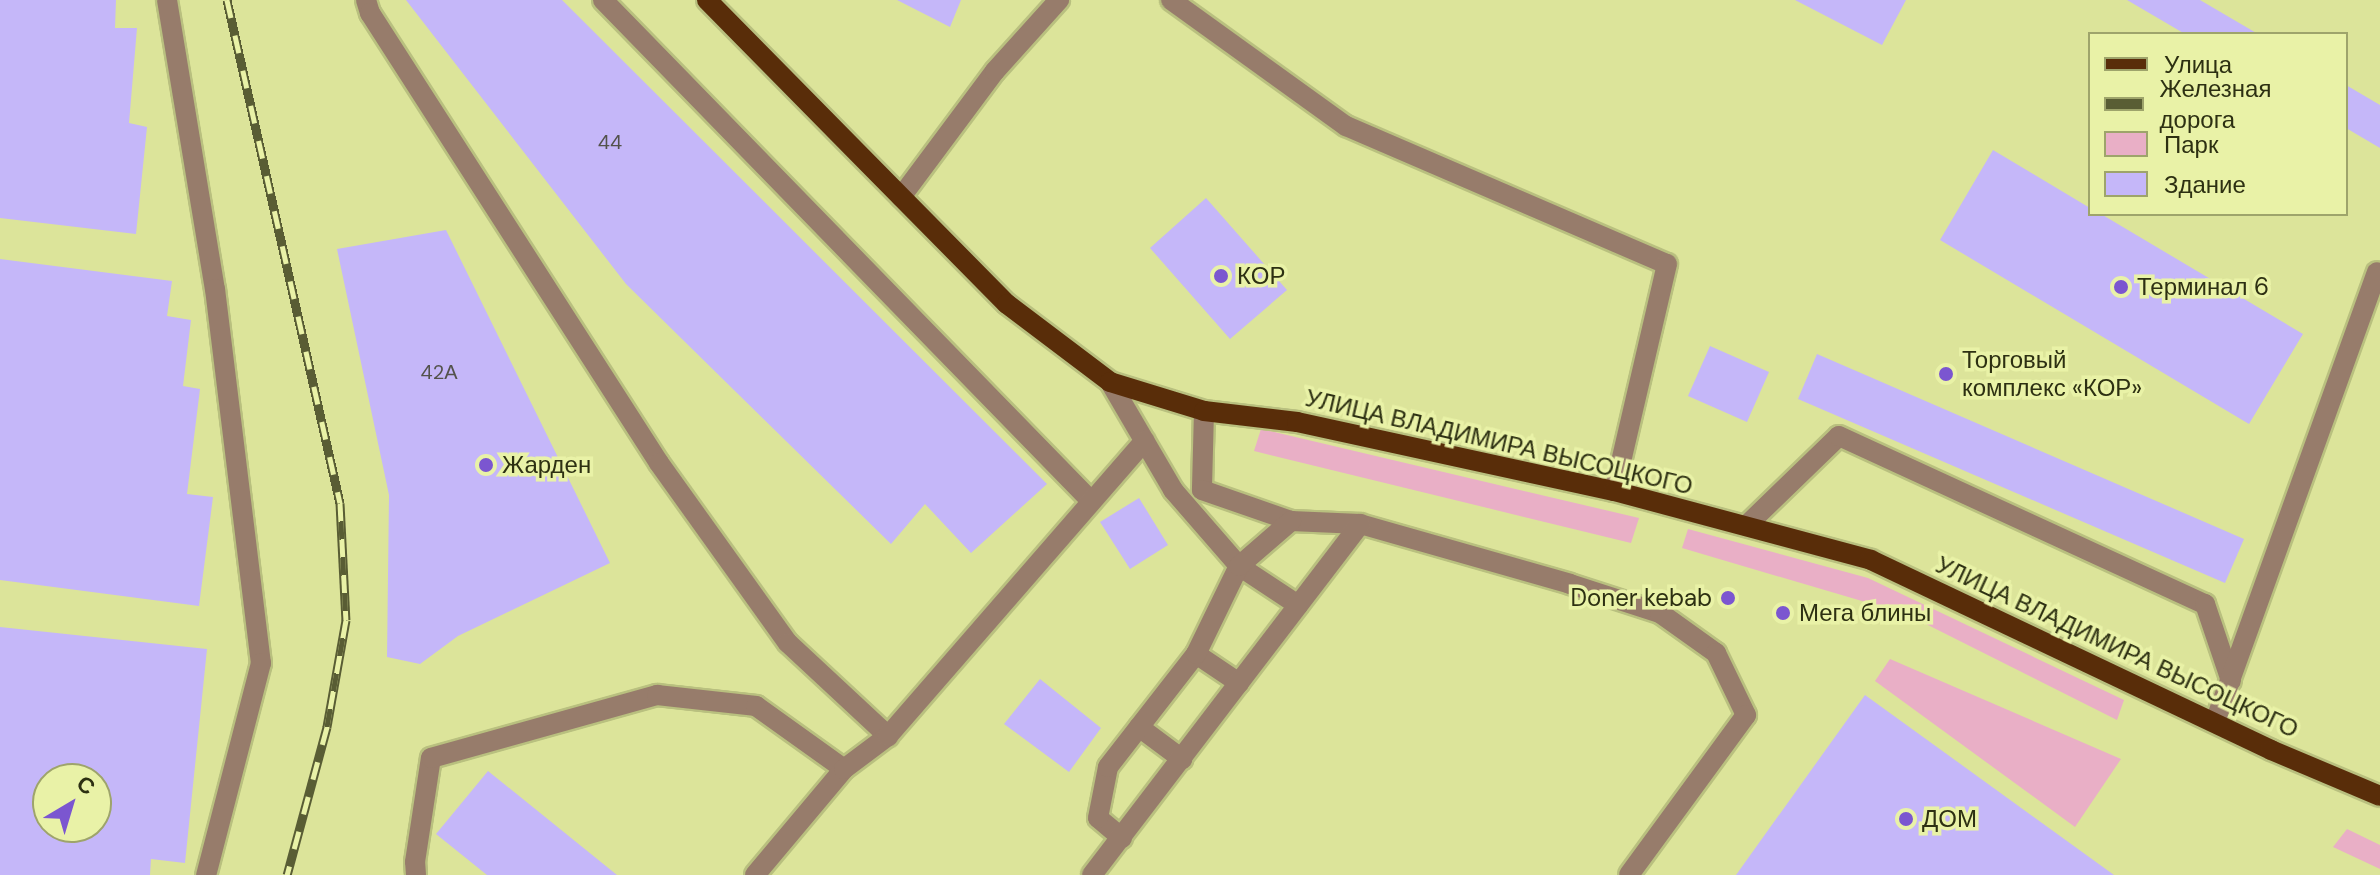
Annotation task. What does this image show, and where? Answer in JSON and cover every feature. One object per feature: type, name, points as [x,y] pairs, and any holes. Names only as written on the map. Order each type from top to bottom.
[{"type":"main road","name":"УЛИЦА ВЛАДИМИРА ВЫСОЦКОГО","points":[[707,0],[1007,304],[1110,382],[1204,411],[1297,422],[1614,491],[1871,560],[2380,796]]},
{"type":"lane","points":[[167,0],[215,289],[261,663],[206,875]]},
{"type":"lane","points":[[366,0],[370,13],[659,463],[788,643],[888,736]]},
{"type":"lane","points":[[603,0],[1090,500]]},
{"type":"lane","points":[[901,197],[995,71],[1059,0]]},
{"type":"lane","points":[[1171,0],[1346,126],[1667,264],[1614,491]]},
{"type":"lane","points":[[2215,722],[2377,272]]},
{"type":"lane","points":[[1110,382],[1173,490],[1239,566],[1298,605]]},
{"type":"lane","points":[[1204,411],[1202,490],[1291,521],[1360,524],[1660,613],[1716,653],[1746,715],[1629,875]]},
{"type":"lane","points":[[1746,526],[1839,436],[2205,604],[2231,681]]},
{"type":"lane","points":[[755,875],[844,769],[888,736],[1144,441]]},
{"type":"lane","points":[[1122,838],[1098,818],[1108,767],[1196,654],[1239,566],[1291,521]]},
{"type":"lane","points":[[1092,875],[1360,524]]},
{"type":"lane","points":[[1196,654],[1239,683]]},
{"type":"lane","points":[[416,875],[415,862],[431,758],[657,695],[756,706],[844,769]]},
{"type":"lane","points":[[1139,727],[1182,759]]},
{"type":"green space","points":[[1261,429],[1639,518],[1631,543],[1254,451]]},
{"type":"green space","points":[[1688,529],[1868,578],[2124,700],[2117,720],[1906,614],[1682,548]]},
{"type":"green space","points":[[1890,659],[2121,759],[2075,827],[1875,681]]},
{"type":"green space","points":[[2347,829],[2380,845],[2380,869],[2333,847]]},
{"type":"building","points":[[0,0],[116,0],[115,28],[137,28],[129,123],[147,127],[136,234],[0,218]]},
{"type":"building","points":[[406,0],[562,0],[1047,484],[971,553],[925,504],[891,544],[626,284]]},
{"type":"building","points":[[897,0],[961,0],[950,27]]},
{"type":"building","points":[[1795,0],[1906,0],[1882,45]]},
{"type":"building","points":[[2127,0],[2200,0],[2255,32],[2182,32]]},
{"type":"building","points":[[2348,86],[2380,105],[2380,148],[2348,129]]},
{"type":"building","name":"Терминал 6","points":[[1993,150],[2088,207],[2088,216],[2104,216],[2303,334],[2249,424],[1940,240]]},
{"type":"building","points":[[1206,198],[1287,290],[1230,339],[1150,248]]},
{"type":"building","points":[[446,230],[610,563],[458,636],[420,664],[387,657],[389,495],[337,249]]},
{"type":"building","points":[[0,259],[172,281],[167,316],[191,320],[183,386],[200,389],[187,494],[213,497],[199,606],[0,580]]},
{"type":"building","points":[[1710,346],[1769,372],[1747,422],[1688,396]]},
{"type":"building","points":[[1817,354],[2244,539],[2225,583],[1798,399]]},
{"type":"building","points":[[1139,498],[1168,545],[1130,569],[1100,522]]},
{"type":"building","points":[[0,627],[207,649],[185,863],[151,859],[150,875],[0,875]]},
{"type":"building","points":[[1040,679],[1101,728],[1069,772],[1004,724]]},
{"type":"building","name":"ДОМ","points":[[1865,695],[2114,875],[1736,875]]},
{"type":"building","points":[[488,771],[617,875],[487,875],[436,834]]},
{"type":"railway","points":[[227,0],[340,503],[346,620],[327,727],[287,875]]},
{"type":"place","name":"КОР","points":[[1221,276]]},
{"type":"place","name":"Терминал 6","points":[[2121,287]]},
{"type":"place","name":"Торговый комплекс «КОР»","points":[[1946,374]]},
{"type":"place","name":"Жарден","points":[[486,465]]},
{"type":"place","name":"Doner kebab","points":[[1728,598]]},
{"type":"place","name":"Мега блины","points":[[1783,613]]},
{"type":"place","name":"ДОМ","points":[[1906,819]]}]
